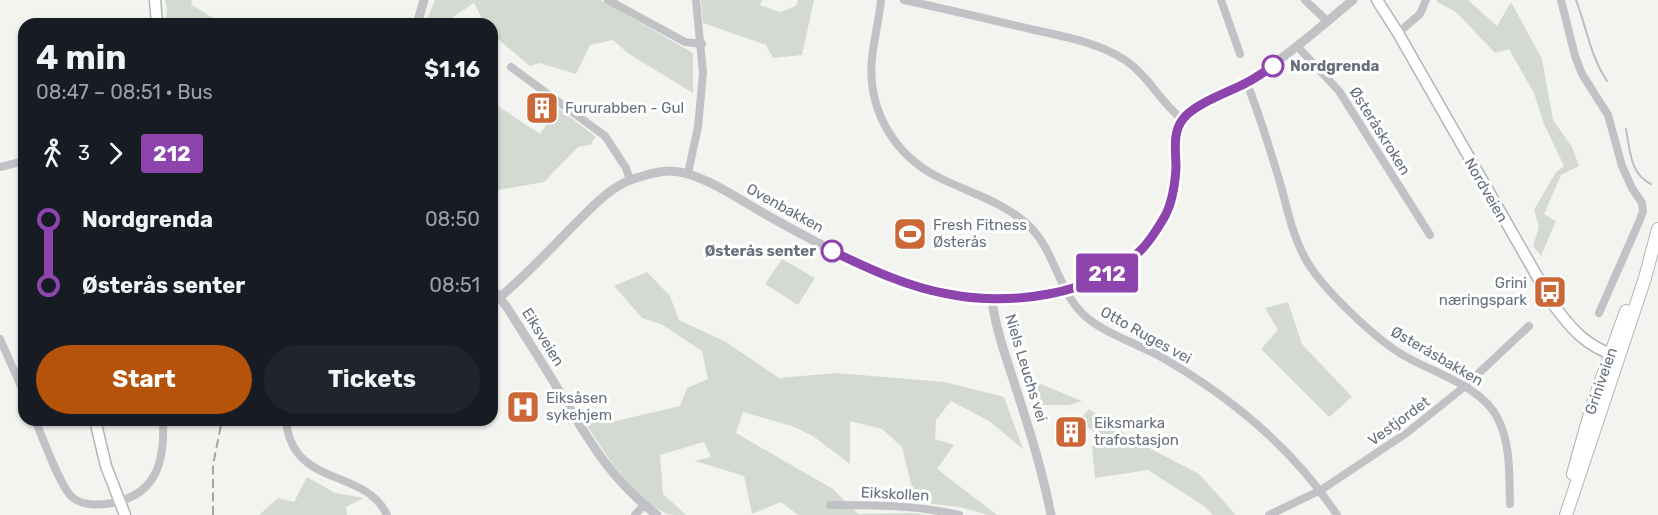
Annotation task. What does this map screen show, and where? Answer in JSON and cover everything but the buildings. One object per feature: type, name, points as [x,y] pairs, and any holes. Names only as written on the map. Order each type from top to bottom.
[{"type":"main road","points":[[155,0],[156,18]]},
{"type":"main road","name":"Nordveien","points":[[1377,0],[1553,304],[1578,336],[1593,347],[1615,355]]},
{"type":"main road","name":"Griniveien","points":[[1565,515],[1615,355],[1645,278],[1658,229]]},
{"type":"main road","points":[[96,426],[101,450],[118,502],[125,515]]},
{"type":"street","points":[[419,18],[424,0]]},
{"type":"street","points":[[608,0],[685,42],[702,44]]},
{"type":"street","points":[[688,173],[698,127],[702,94],[702,44],[696,0]]},
{"type":"street","name":"Otto Ruges vei","points":[[881,0],[872,58],[876,102],[889,135],[906,156],[927,171],[993,202],[1029,226],[1049,253],[1066,290],[1085,316],[1103,328],[1163,358],[1237,406],[1280,445],[1321,490],[1337,515]]},
{"type":"street","points":[[904,0],[1054,34],[1112,52],[1141,73],[1165,105],[1182,119],[1192,111],[1248,83],[1299,47],[1353,0]]},
{"type":"street","points":[[1221,0],[1240,54]]},
{"type":"street","points":[[1305,0],[1327,21]]},
{"type":"street","points":[[1398,33],[1420,14],[1425,0]]},
{"type":"street","points":[[1561,0],[1575,57],[1582,74],[1608,115],[1622,166],[1642,203],[1643,211],[1599,313]]},
{"type":"street","name":"Østeråskroken","points":[[1299,47],[1339,91],[1430,235]]},
{"type":"street","points":[[511,67],[604,136],[626,168],[630,180]]},
{"type":"street","name":"Østeråsbakken","points":[[1248,83],[1292,223],[1308,264],[1324,284],[1380,339],[1489,404],[1505,434],[1510,504]]},
{"type":"street","name":"Ovenbakken","points":[[500,297],[602,198],[630,180],[661,172],[688,173],[711,183],[825,248],[898,280],[947,294],[992,299],[1066,290],[1107,274],[1126,262],[1142,249],[1157,229],[1169,207],[1174,191],[1176,133],[1182,119]]},
{"type":"street","points":[[0,167],[18,162]]},
{"type":"street","name":"Eiksveien","points":[[498,295],[600,458],[624,486],[657,515]]},
{"type":"street","name":"Niels Leuchs vei","points":[[992,299],[1001,341],[1041,468],[1051,515]]},
{"type":"street","name":"Vestjordet","points":[[1269,515],[1321,490],[1408,432],[1464,387],[1529,326]]},
{"type":"street","points":[[0,339],[18,380]]},
{"type":"street","points":[[38,426],[63,485],[77,501],[89,504],[118,502],[139,493],[155,474],[163,448],[163,426]]},
{"type":"street","points":[[287,426],[293,447],[304,460],[331,477],[371,494],[387,515]]},
{"type":"street","points":[[634,515],[644,504]]},
{"type":"street","name":"Eikskollen","points":[[830,505],[899,506],[934,509],[959,515]]},
{"type":"shaded area","points":[[165,0],[192,0],[191,4],[213,18],[166,18]]},
{"type":"shaded area","points":[[435,0],[601,0],[693,53],[693,93],[629,54],[613,40],[590,45],[576,74],[539,63],[530,66],[498,39],[498,18],[482,18],[474,3],[453,18],[428,18]]},
{"type":"shaded area","points":[[701,0],[762,0],[760,5],[780,12],[796,6],[798,0],[814,0],[802,55],[773,58],[766,45],[703,23]]},
{"type":"shaded area","points":[[1436,0],[1468,0],[1497,26],[1511,2],[1542,59],[1553,120],[1572,147],[1579,166],[1561,175],[1544,214],[1556,221],[1541,256],[1533,246],[1539,227],[1534,210],[1556,172],[1564,166],[1544,124],[1534,93],[1509,49],[1495,53],[1456,12]]},
{"type":"shaded area","points":[[498,106],[540,134],[558,108],[596,137],[590,145],[578,147],[544,182],[498,190]]},
{"type":"shaded area","points":[[782,259],[815,278],[798,305],[765,284]]},
{"type":"shaded area","points":[[647,272],[670,296],[679,320],[726,342],[779,378],[836,373],[945,382],[1004,397],[1023,449],[989,421],[951,401],[936,420],[935,439],[954,445],[937,469],[997,515],[988,515],[960,507],[931,504],[932,496],[913,492],[902,447],[882,429],[850,421],[850,464],[813,436],[792,426],[743,412],[736,433],[833,489],[858,514],[929,515],[798,515],[781,502],[752,514],[744,476],[695,461],[711,457],[704,442],[660,455],[663,494],[686,515],[667,514],[653,506],[627,482],[615,467],[576,408],[607,423],[680,406],[687,388],[708,379],[702,351],[661,324],[642,318],[614,286]]},
{"type":"shaded area","points":[[1288,302],[1302,344],[1352,397],[1329,417],[1261,349],[1278,330],[1265,308]]},
{"type":"shaded area","points":[[1026,378],[1082,401],[1069,405],[1032,405]]},
{"type":"shaded area","points":[[1089,409],[1136,441],[1199,474],[1236,515],[1213,515],[1204,506],[1148,470],[1095,478],[1092,447],[1099,436],[1079,420]]},
{"type":"shaded area","points":[[307,477],[335,493],[364,498],[346,507],[347,515],[259,515],[278,498],[294,502]]},
{"type":"waterway","points":[[1576,0],[1593,52],[1607,81]]},
{"type":"waterway","points":[[1626,129],[1635,168],[1644,180],[1651,184]]},
{"type":"railway","points":[[213,515],[213,465],[221,426]]},
{"type":"bus line","name":"212","points":[[832,251],[898,280],[934,291],[971,298],[1006,299],[1046,294],[1066,290],[1107,274],[1142,249],[1157,229],[1169,207],[1174,191],[1176,170],[1176,133],[1182,119],[1192,111],[1248,83],[1273,66]]},
{"type":"place","name":"Nordgrenda","points":[[1273,66]]},
{"type":"place","name":"Fururabben - Gul","points":[[542,108]]},
{"type":"place","name":"Fresh Fitness Østerås","points":[[910,234]]},
{"type":"place","name":"Østerås senter","points":[[832,251]]},
{"type":"place","name":"Grini næringspark","points":[[1550,292]]},
{"type":"place","name":"Eiksåsen sykehjem","points":[[523,407]]},
{"type":"place","name":"Eiksmarka trafostasjon","points":[[1071,432]]}]
